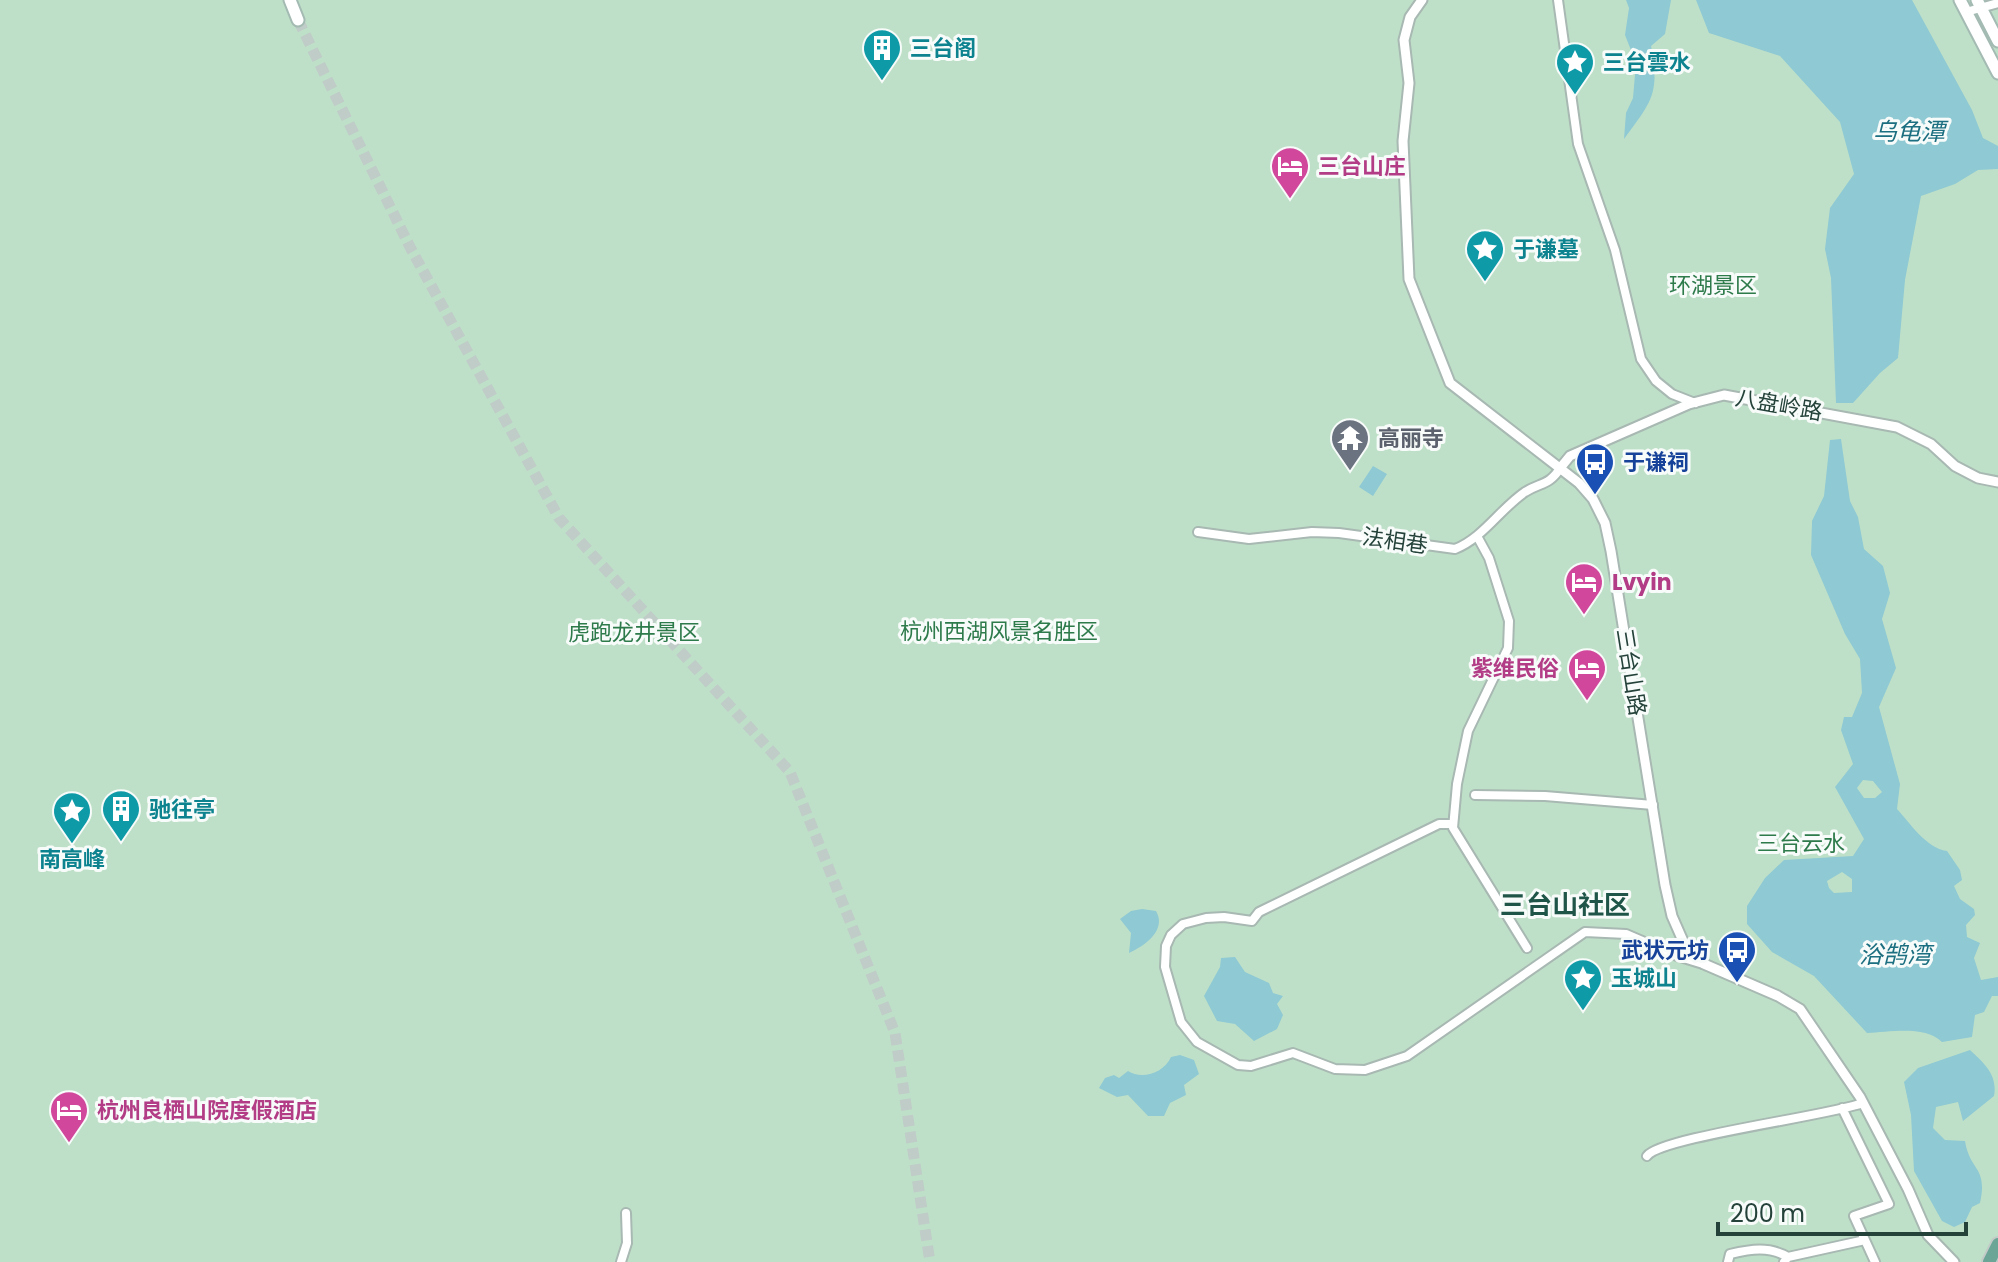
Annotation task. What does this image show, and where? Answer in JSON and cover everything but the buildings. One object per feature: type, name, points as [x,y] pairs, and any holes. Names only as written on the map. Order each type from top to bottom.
[{"type":"main road","points":[[290,0],[298,20]]},
{"type":"main road","points":[[1960,0],[1998,73]]},
{"type":"main road","points":[[1979,3],[1998,41]]},
{"type":"main road","points":[[1989,1262],[1998,1244]]},
{"type":"street","name":"三台山路","points":[[1422,0],[1410,17],[1404,40],[1409,83],[1403,141],[1409,279],[1450,383],[1561,467],[1593,499],[1605,523],[1672,916],[1683,941],[1704,964],[1778,996],[1800,1009],[1863,1103],[1928,1235],[1954,1262]]},
{"type":"street","points":[[1558,0],[1578,144],[1615,250],[1641,359],[1656,381],[1672,394],[1695,403]]},
{"type":"street","points":[[1966,12],[1979,3],[1998,3]]},
{"type":"street","name":"八盘岭路","points":[[1561,467],[1570,456],[1695,403],[1724,395],[1897,427],[1931,444],[1955,466],[1978,478],[1998,482]]},
{"type":"street","name":"法相巷","points":[[1198,532],[1249,539],[1312,532],[1339,533],[1455,549],[1470,543],[1505,507],[1528,490],[1553,479],[1561,467]]},
{"type":"street","points":[[1477,536],[1489,558],[1509,621],[1508,648],[1468,731],[1457,784],[1453,828],[1527,948]]},
{"type":"street","points":[[1475,795],[1545,796],[1653,805]]},
{"type":"street","points":[[1453,824],[1439,824],[1428,829],[1259,912],[1252,921],[1238,917],[1206,918],[1183,924],[1171,935],[1166,946],[1165,967],[1181,1022],[1197,1042],[1238,1065],[1251,1066],[1293,1053],[1335,1069],[1365,1070],[1407,1056],[1585,932],[1626,934],[1704,964]]},
{"type":"street","points":[[1647,1156],[1651,1150],[1693,1139],[1863,1103]]},
{"type":"street","points":[[1842,1108],[1889,1204],[1854,1216],[1875,1262]]},
{"type":"street","points":[[621,1262],[627,1243],[626,1213]]},
{"type":"street","points":[[1728,1262],[1730,1254],[1744,1250],[1773,1249],[1786,1260],[1865,1240]]},
{"type":"green space","name":"虎跑龙井景区","points":[[0,0],[1998,0],[1998,1262],[0,1262]]},
{"type":"water","points":[[1626,0],[1671,0],[1665,34],[1651,46],[1655,75],[1651,96],[1624,139],[1626,113],[1633,98],[1636,63],[1625,35],[1629,8]]},
{"type":"water","name":"乌龟潭","points":[[1696,0],[1912,0],[1972,110],[1983,138],[1998,146],[1998,169],[1978,170],[1955,184],[1921,196],[1905,280],[1898,358],[1853,403],[1836,403],[1831,278],[1825,249],[1830,208],[1854,174],[1840,122],[1780,56],[1709,33]]},
{"type":"water","name":"浴鹄湾","points":[[1841,439],[1850,501],[1858,517],[1864,549],[1883,566],[1890,593],[1882,619],[1896,668],[1879,707],[1900,784],[1897,809],[1925,840],[1947,851],[1960,870],[1962,880],[1954,886],[1960,899],[1974,909],[1975,915],[1966,925],[1967,937],[1980,943],[1974,958],[1981,980],[1998,977],[1998,996],[1992,996],[1984,1012],[1975,1015],[1972,1037],[1942,1042],[1917,1031],[1867,1033],[1814,976],[1772,952],[1747,924],[1747,906],[1765,878],[1784,860],[1853,856],[1864,839],[1835,787],[1853,764],[1841,730],[1844,717],[1852,717],[1862,693],[1860,659],[1845,634],[1811,555],[1812,521],[1824,496],[1830,440]],"holes":[[[1863,780],[1873,781],[1882,792],[1875,798],[1864,798],[1857,788]],[[1842,872],[1852,879],[1852,892],[1834,893],[1827,881]]]},
{"type":"water","points":[[1373,466],[1387,474],[1373,496],[1359,487]]},
{"type":"water","points":[[1131,911],[1156,911],[1159,925],[1147,942],[1129,953],[1131,933],[1120,919]]},
{"type":"water","points":[[1235,957],[1245,972],[1269,983],[1273,993],[1283,996],[1277,1004],[1283,1015],[1277,1029],[1254,1041],[1235,1024],[1217,1021],[1204,996],[1220,967],[1221,958]]},
{"type":"water","points":[[1970,1050],[1992,1076],[1994,1096],[1963,1121],[1958,1102],[1936,1107],[1933,1128],[1945,1140],[1965,1141],[1982,1182],[1980,1203],[1972,1207],[1965,1222],[1954,1227],[1942,1221],[1914,1171],[1911,1115],[1904,1082],[1918,1068]]},
{"type":"water","points":[[1180,1055],[1194,1060],[1199,1074],[1184,1085],[1186,1095],[1170,1103],[1164,1116],[1148,1116],[1128,1095],[1117,1097],[1099,1088],[1105,1078],[1114,1075],[1119,1078],[1128,1071],[1146,1075],[1158,1071],[1171,1057]]},
{"type":"tunnel","points":[[298,20],[411,249],[559,518],[790,772],[895,1033],[930,1262]]},
{"type":"place","name":"三台阁","points":[[882,82]]},
{"type":"place","name":"三台雲水","points":[[1575,96]]},
{"type":"place","name":"三台山庄","points":[[1290,200]]},
{"type":"place","name":"于谦墓","points":[[1485,283]]},
{"type":"place","name":"高丽寺","points":[[1350,472]]},
{"type":"place","name":"于谦祠","points":[[1595,496]]},
{"type":"place","name":"Lvyin","points":[[1584,616]]},
{"type":"place","name":"紫维民俗","points":[[1587,702]]},
{"type":"place","name":"驰往亭","points":[[121,843]]},
{"type":"place","name":"南高峰","points":[[72,845]]},
{"type":"place","name":"武状元坊","points":[[1737,984]]},
{"type":"place","name":"玉城山","points":[[1583,1012]]},
{"type":"place","name":"杭州良栖山院度假酒店","points":[[69,1144]]},
{"type":"district","name":"三台山社区","points":[[1565,905]]},
{"type":"park label","name":"环湖景区","points":[[1713,285]]},
{"type":"park label","name":"杭州西湖风景名胜区","points":[[999,631]]},
{"type":"park label","name":"三台云水","points":[[1801,843]]}]
